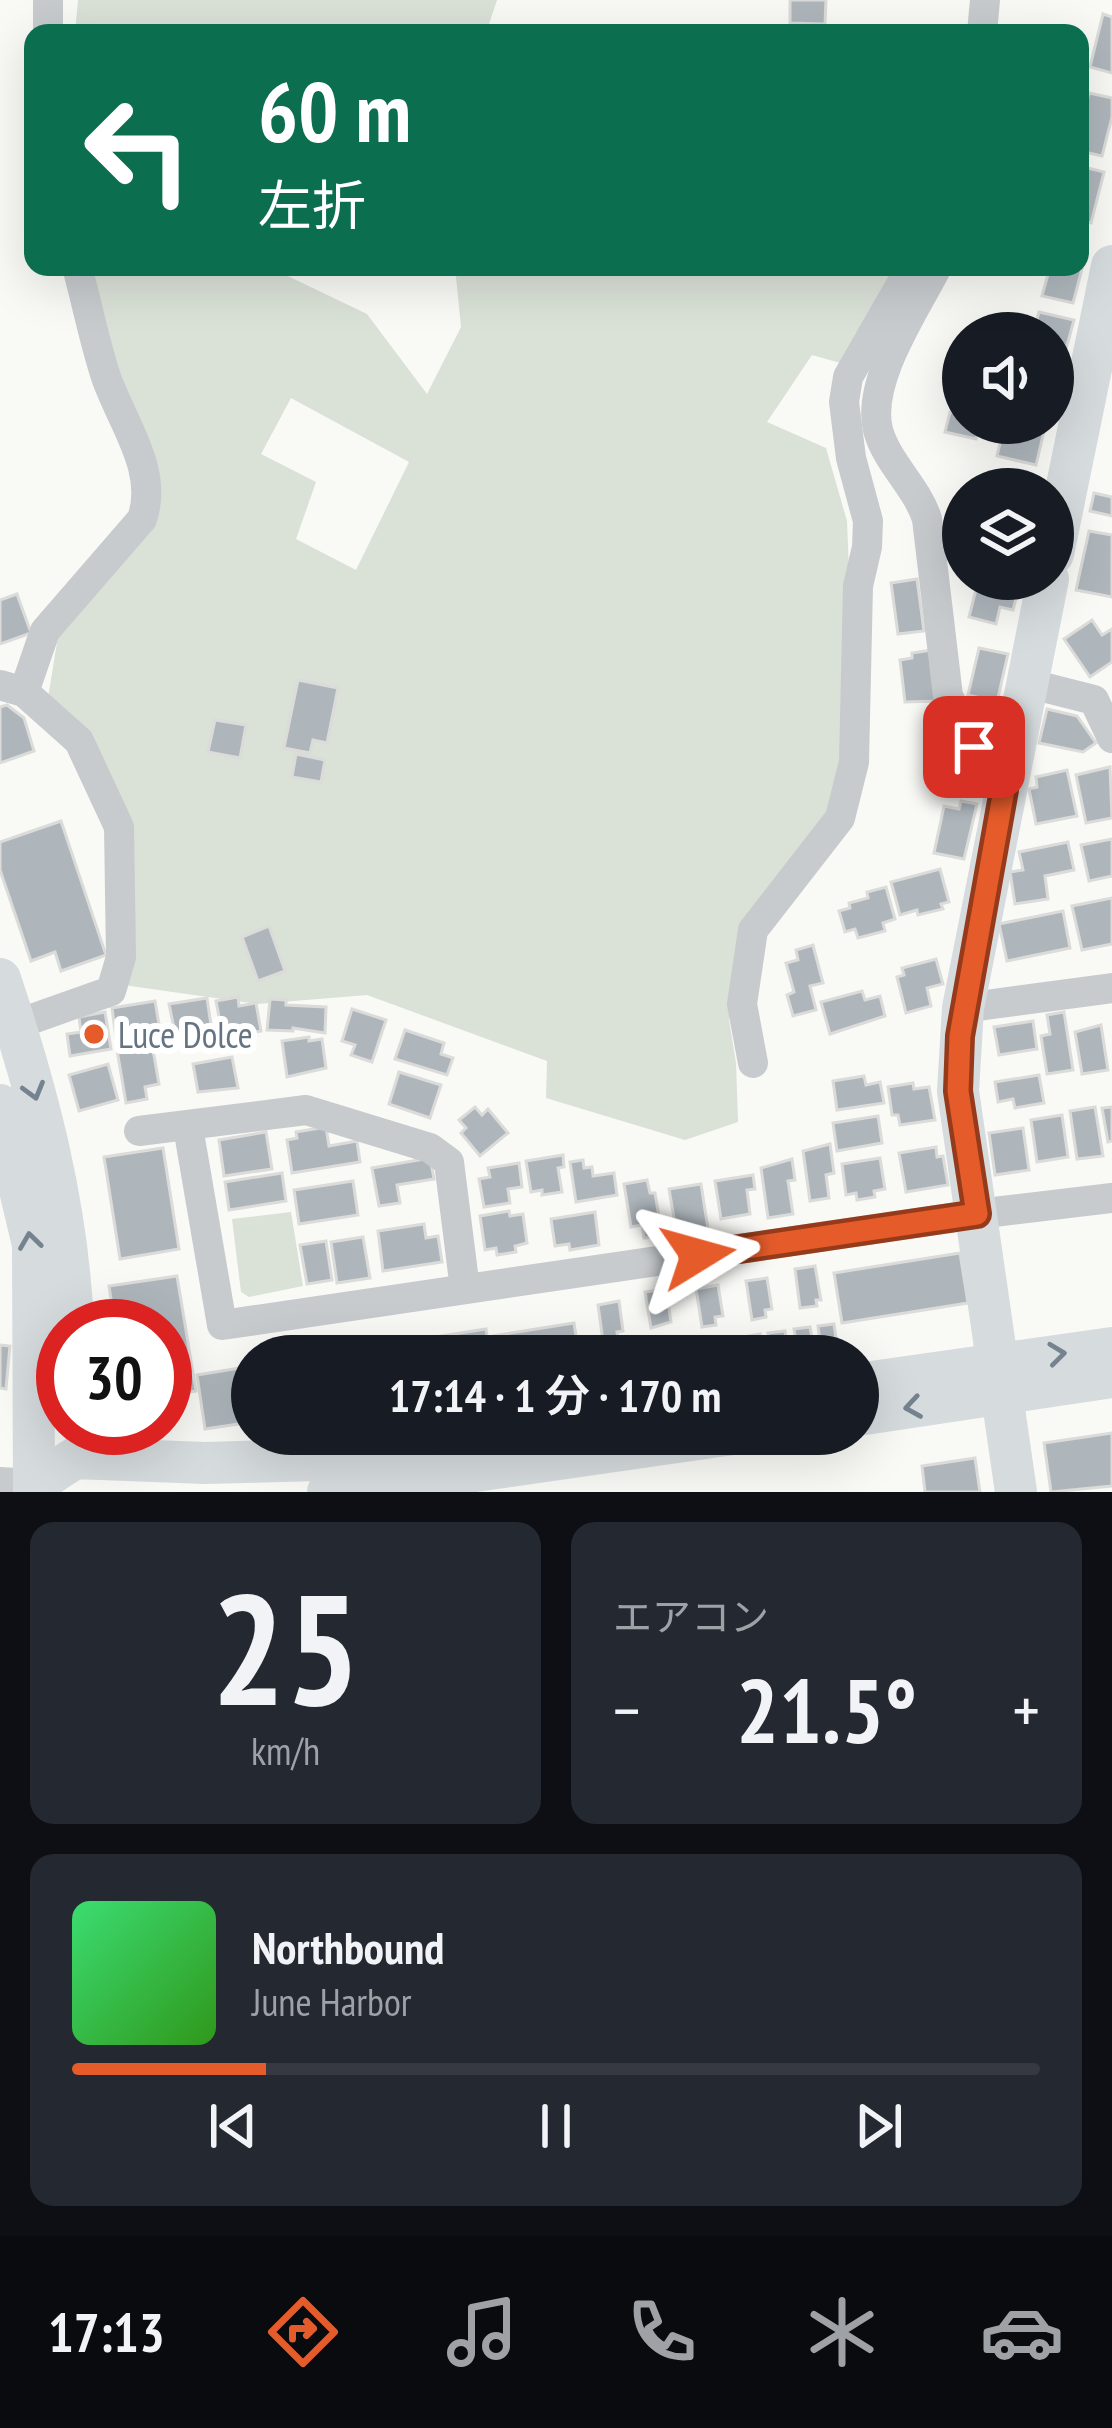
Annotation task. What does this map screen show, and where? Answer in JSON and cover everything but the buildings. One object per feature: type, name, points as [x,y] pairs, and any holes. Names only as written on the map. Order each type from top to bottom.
[{"type":"street","points":[[1071,468],[1112,270]]},
{"type":"street","points":[[16,1025],[111,991],[121,957],[119,827],[80,741],[12,689],[45,631],[142,520],[149,499],[143,464],[106,376],[79,276]]},
{"type":"street","points":[[753,1063],[742,1004],[753,930],[841,818],[854,763],[858,586],[868,521],[851,458],[844,403],[848,377],[906,276]]},
{"type":"street","points":[[932,276],[880,381],[878,431],[921,500],[927,519],[949,696],[974,747],[1004,790]]},
{"type":"street","points":[[1016,1492],[958,1091],[963,1009],[1044,600]]},
{"type":"street","points":[[1027,683],[1094,700],[1112,738]]},
{"type":"street","points":[[0,979],[62,1204],[71,1299]]},
{"type":"street","points":[[963,1009],[1112,988]]},
{"type":"street","points":[[0,1105],[33,1245],[50,1475],[380,1455]]},
{"type":"street","points":[[139,1131],[306,1110],[430,1148],[448,1162],[465,1289]]},
{"type":"street","points":[[188,1127],[222,1325],[1112,1198]]},
{"type":"street","points":[[879,1381],[1112,1348]]},
{"type":"street","points":[[879,1412],[1112,1377]]},
{"type":"street","points":[[328,1492],[586,1455]]},
{"type":"shaded area","points":[[78,0],[497,0],[489,24],[76,24]]},
{"type":"shaded area","points":[[87,276],[288,276],[367,314],[427,394],[461,327],[456,276],[895,276],[844,364],[812,355],[767,422],[826,448],[847,521],[850,598],[845,756],[834,816],[746,931],[729,1020],[738,1122],[685,1140],[546,1098],[547,1061],[367,995],[257,1004],[123,985],[125,855],[48,698],[59,630],[142,533],[109,357]],"holes":[[[291,398],[409,462],[356,570],[296,539],[316,482],[261,454]]]},
{"type":"shaded area","points":[[291,1212],[303,1286],[249,1297],[241,1292],[232,1219]]},
{"type":"place","name":"Luce Dolce","points":[[94,1034]]},
{"type":"route","points":[[698,1255],[977,1214],[958,1091],[960,1036],[1004,790],[974,747]]}]
